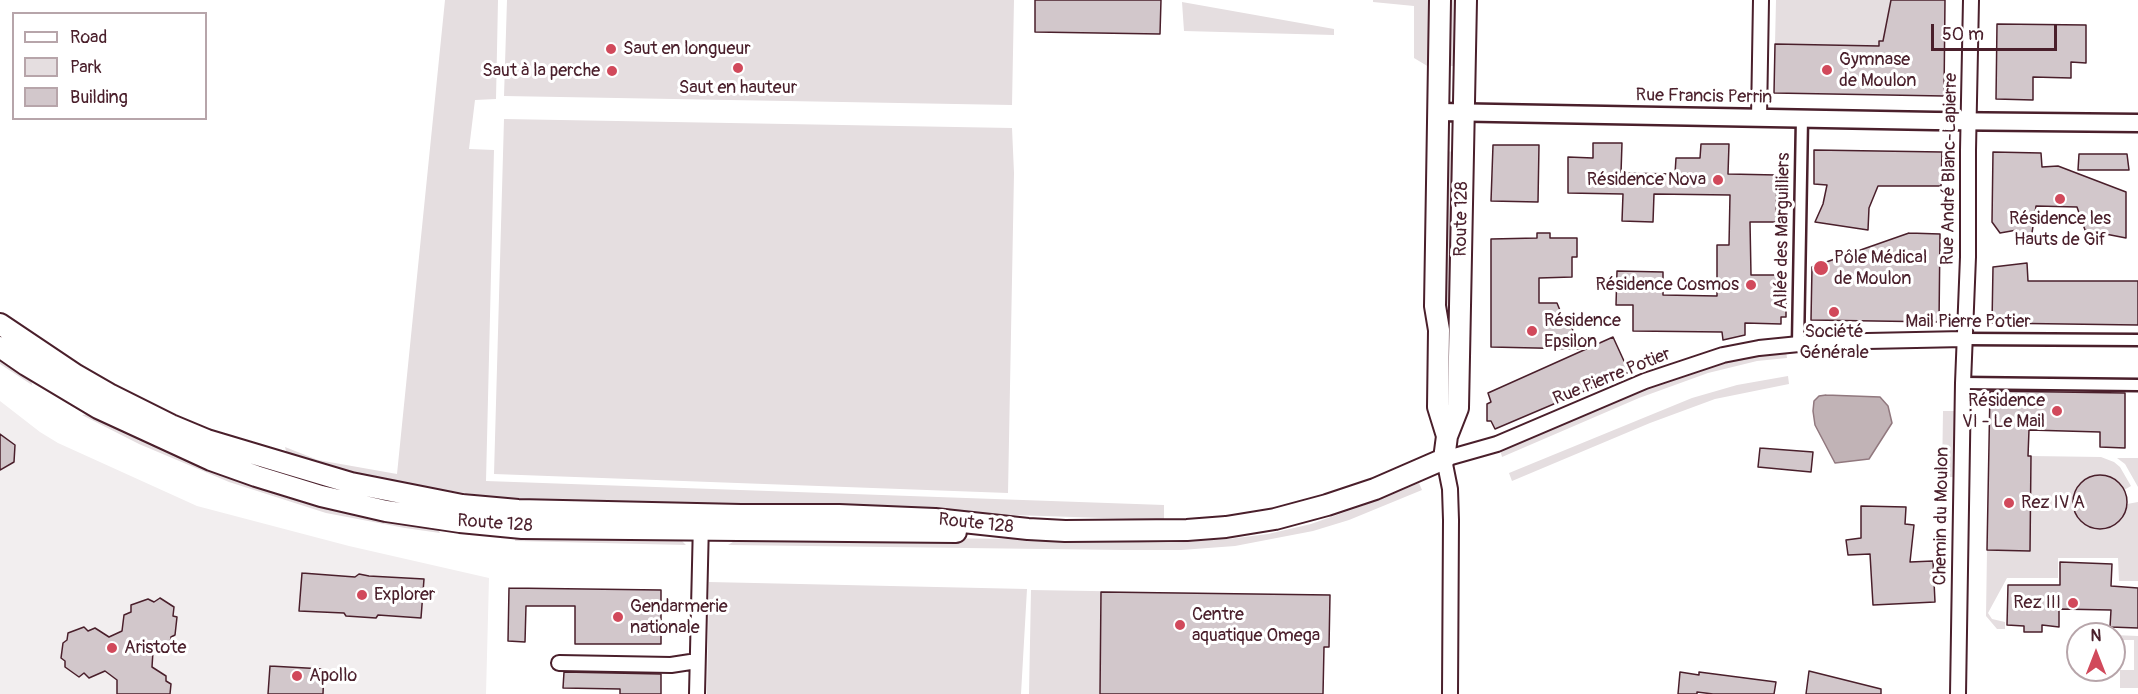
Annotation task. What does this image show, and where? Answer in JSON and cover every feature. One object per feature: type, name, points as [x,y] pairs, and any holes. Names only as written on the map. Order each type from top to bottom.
[{"type":"main road","name":"Route 128","points":[[1440,0],[1440,112],[1435,306],[1439,330],[1438,407],[1447,436]]},
{"type":"main road","name":"Route 128","points":[[0,347],[78,397],[153,434],[247,473],[321,496],[386,511],[499,526],[701,522],[838,514],[1065,531],[1187,530],[1226,527],[1275,519],[1375,489],[1444,459],[1447,436],[1458,408],[1466,0]]},
{"type":"main road","name":"Route 128","points":[[0,324],[76,375],[171,425],[207,440],[351,483],[462,505],[701,522]]},
{"type":"street","points":[[1760,118],[1761,0]]},
{"type":"street","name":"Rue André Blanc-Lapierre","points":[[1964,339],[1968,257],[1971,0]]},
{"type":"street","name":"Rue Francis Perrin","points":[[1440,112],[2138,123]]},
{"type":"street","name":"Allée des Marguilliers","points":[[1798,344],[1802,118]]},
{"type":"street","name":"Chemin du Moulon","points":[[1958,694],[1964,339]]},
{"type":"street","name":"Mail Pierre Potier","points":[[1798,344],[1864,340],[2138,340]]},
{"type":"street","name":"Rue Pierre Potier","points":[[1444,459],[1497,444],[1645,381],[1701,362],[1759,348],[1798,344]]},
{"type":"street","points":[[1963,383],[2138,385]]},
{"type":"street","points":[[1444,459],[1450,489],[1451,520],[1450,694]]},
{"type":"street","points":[[697,694],[701,522]]},
{"type":"street","points":[[559,663],[671,665],[697,662]]},
{"type":"shaded area","points":[[1819,396],[1880,397],[1888,406],[1892,423],[1869,459],[1835,463],[1815,425],[1813,411],[1814,401]]},
{"type":"shaded area","points":[[0,401],[58,443],[197,506],[349,546],[489,578],[486,694],[0,694]]},
{"type":"green space","points":[[445,0],[498,0],[496,99],[475,100],[469,149],[494,150],[486,481],[1164,505],[1164,520],[501,498],[394,483],[288,459],[285,447],[318,460],[397,474]]},
{"type":"green space","points":[[507,0],[1014,0],[1012,105],[504,96]]},
{"type":"green space","points":[[1373,0],[1435,0],[1434,70],[1414,58],[1414,6],[1373,2]]},
{"type":"green space","points":[[1446,0],[1460,0],[1459,66],[1445,66]]},
{"type":"green space","points":[[1776,0],[1891,0],[1887,19],[1908,38],[1879,41],[1879,46],[1775,44]]},
{"type":"green space","points":[[1182,2],[1334,29],[1334,35],[1184,31]]},
{"type":"green space","points":[[504,119],[1012,128],[1014,173],[1008,493],[494,474]]},
{"type":"green space","points":[[1443,151],[1457,152],[1451,400],[1447,397],[1440,309]]},
{"type":"green space","points":[[1786,350],[1787,358],[1757,361],[1708,373],[1639,398],[1502,457],[1500,450],[1680,375],[1728,360]]},
{"type":"green space","points":[[0,353],[31,379],[32,385],[0,364]]},
{"type":"green space","points":[[1788,376],[1789,384],[1715,399],[1650,423],[1512,481],[1509,473],[1692,398],[1737,385]]},
{"type":"green space","points":[[1943,411],[1955,411],[1954,477],[1942,477]]},
{"type":"green space","points":[[94,413],[437,527],[440,533],[326,513],[229,482],[139,444],[82,415]]},
{"type":"green space","points":[[2031,456],[2101,457],[2120,467],[2131,486],[2124,490],[2114,479],[2100,475],[2086,479],[2076,490],[2074,512],[2083,524],[2096,529],[2104,529],[2117,523],[2126,511],[2127,504],[2138,502],[2138,581],[2119,581],[2118,558],[2058,558],[2058,578],[2007,578],[1988,613],[1992,619],[2005,622],[2005,629],[1997,629],[1986,616],[1987,550],[2030,551]]},
{"type":"green space","points":[[2117,458],[2138,458],[2138,487],[2125,464]]},
{"type":"green space","points":[[1419,483],[1422,490],[1349,520],[1313,531],[1235,546],[1181,550],[1124,550],[728,545],[736,540],[750,537],[1046,539],[1169,543],[1228,539],[1268,534],[1311,524]]},
{"type":"green space","points":[[516,532],[676,535],[686,545],[515,541]]},
{"type":"green space","points":[[709,582],[1027,589],[1021,694],[707,694]]},
{"type":"green space","name":"Centre aquatique Omega","points":[[1031,590],[1330,595],[1329,647],[1324,648],[1323,694],[1029,694]]},
{"type":"green space","points":[[2126,636],[2138,636],[2138,688],[2120,688],[2120,682],[2126,682],[2126,670],[2134,670],[2134,640],[2126,640]]},
{"type":"building","points":[[1035,0],[1161,0],[1160,34],[1035,32]]},
{"type":"building","points":[[1891,0],[1945,0],[1944,96],[1774,93],[1775,44],[1879,46],[1879,41],[1883,41]]},
{"type":"building","points":[[1997,24],[2086,25],[2086,63],[2071,62],[2071,78],[2033,77],[2033,100],[1996,99]]},
{"type":"building","points":[[1593,143],[1622,143],[1621,173],[1675,174],[1676,158],[1700,158],[1701,144],[1729,144],[1728,174],[1777,175],[1776,222],[1750,222],[1751,275],[1786,275],[1786,317],[1781,317],[1781,324],[1745,323],[1745,335],[1723,340],[1722,332],[1633,331],[1633,305],[1616,305],[1617,271],[1663,272],[1663,295],[1717,296],[1717,245],[1729,245],[1730,195],[1654,194],[1653,222],[1622,221],[1623,194],[1568,193],[1568,157],[1593,158]]},
{"type":"building","name":"Résidence Nova","points":[[1493,145],[1539,145],[1538,202],[1491,201]]},
{"type":"building","points":[[1814,150],[1942,152],[1941,186],[1878,186],[1869,208],[1868,230],[1815,222],[1823,204],[1827,185],[1814,184]]},
{"type":"building","name":"Résidence les Hauts de Gif","points":[[1993,152],[2041,153],[2042,167],[2058,166],[2126,192],[2126,238],[2085,230],[2077,207],[2036,206],[2032,233],[2018,235],[2017,230],[2000,233],[1992,222]]},
{"type":"building","points":[[2079,154],[2127,154],[2129,170],[2078,170]]},
{"type":"building","points":[[1537,233],[1550,233],[1550,238],[1577,238],[1577,257],[1572,257],[1572,277],[1539,278],[1539,303],[1557,303],[1566,325],[1570,323],[1580,349],[1491,347],[1491,239],[1537,238]]},
{"type":"building","points":[[1909,233],[1940,234],[1939,322],[1811,320],[1812,267]]},
{"type":"building","points":[[2027,263],[2028,281],[2138,281],[2138,325],[1992,323],[1993,267]]},
{"type":"building","points":[[1613,337],[1629,372],[1495,429],[1491,421],[1487,421],[1487,404],[1491,402],[1488,393]]},
{"type":"building","points":[[1990,391],[2125,393],[2125,448],[2100,447],[2100,432],[2029,430],[2030,551],[1987,550]]},
{"type":"building","points":[[0,434],[15,445],[14,462],[0,470]]},
{"type":"building","points":[[1760,448],[1813,452],[1811,472],[1758,467]]},
{"type":"building","points":[[2095,475],[2105,475],[2115,479],[2123,487],[2127,502],[2123,517],[2115,525],[2105,529],[2095,529],[2085,525],[2077,517],[2073,507],[2073,497],[2077,487],[2085,479]]},
{"type":"building","points":[[1861,506],[1906,507],[1905,524],[1914,525],[1910,562],[1933,561],[1935,602],[1873,605],[1870,554],[1848,555],[1846,540],[1861,538]]},
{"type":"building","name":"Rez III","points":[[2060,562],[2112,564],[2111,586],[2138,588],[2138,628],[2126,628],[2126,622],[2110,622],[2111,610],[2059,609],[2059,627],[2042,625],[2042,632],[2024,632],[2024,626],[2007,625],[2008,585],[2060,585]]},
{"type":"building","name":"Explorer","points":[[302,573],[355,577],[359,574],[424,579],[421,618],[378,615],[376,618],[346,616],[344,613],[299,611]]},
{"type":"building","name":"Gendarmerie nationale","points":[[509,588],[661,590],[661,644],[575,644],[575,606],[526,606],[525,642],[508,641]]},
{"type":"building","name":"Centre aquatique Omega","points":[[1101,592],[1330,595],[1329,647],[1324,647],[1323,694],[1100,694]]},
{"type":"building","name":"Aristote","points":[[160,598],[174,607],[173,616],[177,617],[175,635],[171,637],[170,644],[153,651],[152,667],[166,676],[166,681],[171,684],[170,694],[117,694],[117,680],[105,671],[89,678],[84,673],[79,677],[65,667],[65,661],[61,658],[63,643],[67,640],[68,633],[84,627],[88,631],[95,628],[109,637],[122,631],[124,615],[131,612],[131,605],[148,599],[154,602]]},
{"type":"building","name":"Apollo","points":[[270,666],[324,669],[323,694],[268,694]]},
{"type":"building","points":[[1809,671],[1881,689],[1881,694],[1806,694]]},
{"type":"building","points":[[564,672],[661,674],[661,694],[620,694],[620,689],[563,688]]},
{"type":"building","points":[[1680,672],[1699,675],[1699,672],[1776,682],[1774,694],[1697,692],[1697,694],[1678,694]]},
{"type":"place","name":"Saut en longueur","points":[[611,49]]},
{"type":"place","name":"Saut en hauteur","points":[[738,68]]},
{"type":"place","name":"Gymnase de Moulon","points":[[1827,70]]},
{"type":"place","name":"Saut à la perche","points":[[612,71]]},
{"type":"place","name":"Résidence Nova","points":[[1718,180]]},
{"type":"place","name":"Résidence les Hauts de Gif","points":[[2060,199]]},
{"type":"place","name":"Pôle Médical de Moulon","points":[[1821,268]]},
{"type":"place","name":"Résidence Cosmos","points":[[1751,285]]},
{"type":"place","name":"Société Générale","points":[[1834,312]]},
{"type":"place","name":"Résidence Epsilon","points":[[1532,331]]},
{"type":"place","name":"Résidence VI - Le Mail","points":[[2057,411]]},
{"type":"place","name":"Rez IV A","points":[[2009,503]]},
{"type":"place","name":"Explorer","points":[[362,595]]},
{"type":"place","name":"Rez III","points":[[2073,603]]},
{"type":"place","name":"Gendarmerie nationale","points":[[618,617]]},
{"type":"place","name":"Centre aquatique Omega","points":[[1180,625]]},
{"type":"place","name":"Aristote","points":[[112,648]]},
{"type":"place","name":"Apollo","points":[[297,676]]}]
